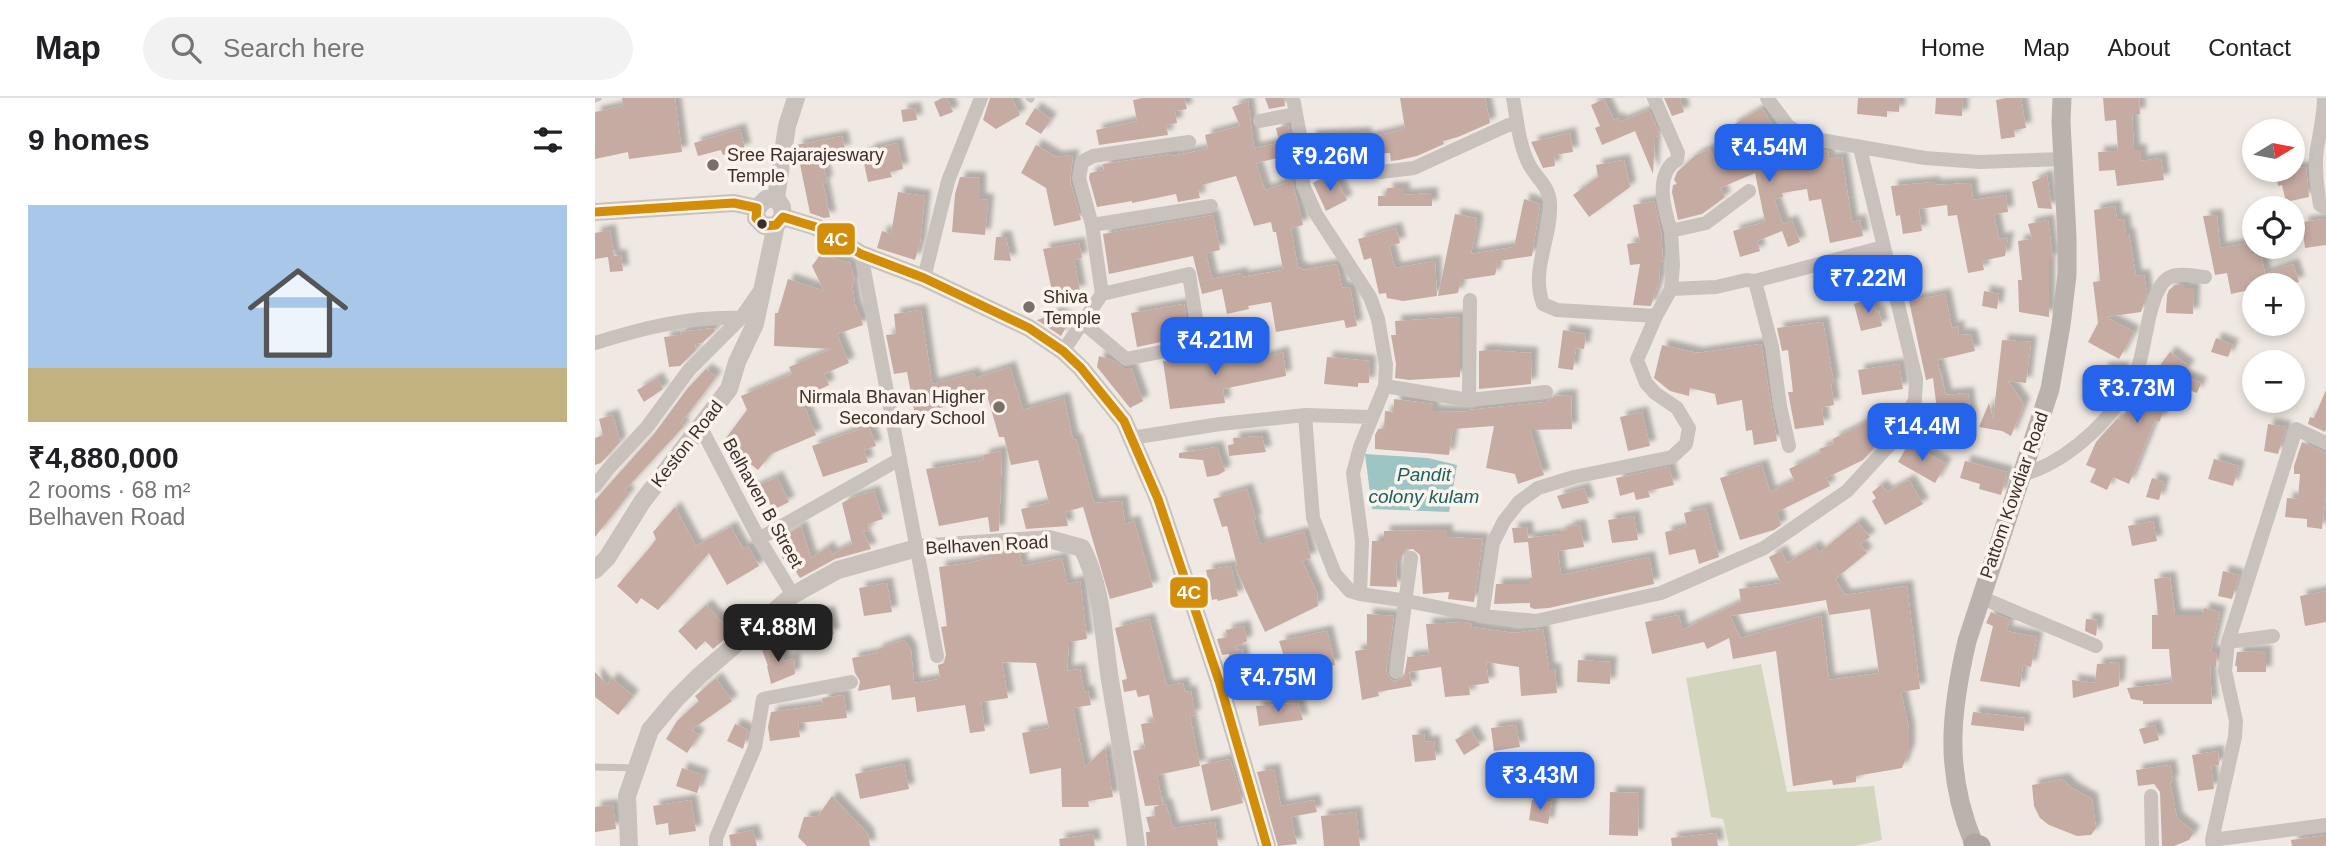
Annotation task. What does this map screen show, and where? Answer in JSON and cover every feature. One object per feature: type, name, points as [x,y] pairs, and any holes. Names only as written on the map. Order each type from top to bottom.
[{"type":"main road","name":"Pattom Kowdiar Road","points":[[1976,846],[1966,824],[1954,777],[1952,722],[1964,652],[1980,597],[2050,389],[2067,275],[2061,98]]},
{"type":"street","points":[[779,221],[782,207],[775,198],[787,126],[796,98]]},
{"type":"street","points":[[924,278],[948,181],[981,98]]},
{"type":"street","points":[[1293,98],[1302,145],[1303,185],[1316,214],[1370,297],[1378,319],[1386,365],[1385,386],[1360,447],[1353,473],[1362,541],[1360,594]]},
{"type":"street","points":[[1513,98],[1530,166],[1545,184],[1550,200],[1550,214],[1538,276],[1538,292],[1543,304],[1557,310],[1655,316]]},
{"type":"street","points":[[1482,616],[1493,543],[1520,502],[1538,488],[1574,477],[1672,457],[1686,444],[1689,428],[1677,408],[1655,393],[1646,383],[1637,360],[1655,316],[1671,289],[1673,265],[1663,174],[1677,160],[1678,153],[1654,98]]},
{"type":"street","points":[[1767,98],[1788,126],[1809,138],[1925,158],[1980,162],[2063,159]]},
{"type":"street","points":[[2325,98],[2317,152],[2316,184],[2320,205],[2326,208]]},
{"type":"street","points":[[1260,121],[1295,114]]},
{"type":"street","points":[[1303,168],[1381,172],[1414,168],[1517,121]]},
{"type":"street","points":[[1063,351],[1102,293],[1092,225],[1079,178],[1082,162],[1093,156],[1189,142]]},
{"type":"street","points":[[1305,415],[1313,518],[1335,574],[1350,591],[1360,594],[1482,616],[1536,621],[1661,593],[1764,548],[1847,491],[1895,439],[1915,400],[1916,379],[1860,148]]},
{"type":"street","points":[[1671,231],[1706,223],[1749,191]]},
{"type":"street","points":[[775,198],[766,200],[757,208],[756,218],[764,226],[779,221],[816,227],[861,254],[924,278],[1029,328],[1063,351],[1081,368],[1124,422],[1158,499],[1219,681],[1267,846]]},
{"type":"street","points":[[595,212],[734,203],[757,208]]},
{"type":"street","points":[[1092,225],[1211,206]]},
{"type":"street","name":"Keston Road","points":[[595,570],[607,558],[664,471],[701,429],[729,390],[737,362],[755,324],[779,221]]},
{"type":"street","points":[[1671,289],[1705,288],[1746,280],[1755,281],[1883,247]]},
{"type":"street","points":[[861,254],[937,656]]},
{"type":"street","points":[[1082,322],[1126,359],[1200,344],[1189,274],[1102,293]]},
{"type":"street","points":[[2021,475],[2041,470],[2085,441],[2119,399],[2138,366],[2154,302],[2167,279],[2177,275],[2205,278]]},
{"type":"street","points":[[595,486],[647,427],[689,370],[741,317],[767,277]]},
{"type":"street","points":[[1755,281],[1772,347],[1789,446]]},
{"type":"street","points":[[1469,400],[1470,300]]},
{"type":"street","points":[[595,343],[646,327],[712,317],[741,317]]},
{"type":"street","points":[[1385,386],[1469,400],[1546,393]]},
{"type":"street","points":[[1131,438],[1305,415],[1372,417]]},
{"type":"street","name":"Belhaven B Street","points":[[701,429],[759,538],[793,595]]},
{"type":"street","points":[[2326,443],[2296,429],[2228,642],[2225,671],[2237,721],[2213,843],[2326,825]]},
{"type":"street","points":[[759,538],[900,459]]},
{"type":"street","name":"Belhaven Road","points":[[629,846],[627,796],[650,730],[676,699],[793,595],[838,570],[917,548],[1049,539],[1082,548],[1089,561],[1102,613],[1109,677],[1124,754],[1136,846]]},
{"type":"street","points":[[1396,672],[1412,558]]},
{"type":"street","points":[[1980,597],[2096,646]]},
{"type":"street","points":[[2228,642],[2273,636]]},
{"type":"street","points":[[716,846],[716,838],[755,747],[762,699],[851,682]]},
{"type":"street","points":[[2151,796],[2152,846]]},
{"type":"lane","points":[[595,768],[637,768]]},
{"type":"green space","points":[[1761,664],[1787,792],[1874,786],[1882,840],[1855,846],[1729,846],[1723,819],[1711,817],[1686,678]]},
{"type":"water","name":"Pandit colony kulam","points":[[1365,454],[1428,458],[1457,465],[1449,512],[1372,509]]},
{"type":"building","points":[[622,98],[675,98],[682,152],[629,159],[628,152],[595,159],[595,112],[623,106]]},
{"type":"building","points":[[947,98],[953,112],[940,117],[934,102]]},
{"type":"building","points":[[990,98],[1012,98],[1020,115],[996,129],[983,120]]},
{"type":"building","points":[[1184,98],[1187,109],[1175,111],[1177,123],[1166,125],[1168,135],[1099,145],[1096,130],[1137,121],[1133,100]]},
{"type":"building","points":[[1265,98],[1284,98],[1285,106],[1269,109]]},
{"type":"building","points":[[1400,98],[1485,98],[1490,123],[1443,141],[1444,144],[1417,156],[1399,160],[1391,161],[1390,153],[1365,154],[1366,161],[1312,159],[1310,136],[1365,133],[1366,138],[1405,129]]},
{"type":"building","points":[[1664,98],[1680,98],[1684,112],[1672,116]]},
{"type":"building","points":[[1858,98],[1900,98],[1899,112],[1887,111],[1887,117],[1857,114]]},
{"type":"building","points":[[1936,98],[1963,98],[1962,116],[1935,114]]},
{"type":"building","points":[[2021,98],[2026,128],[2014,130],[2015,137],[2001,139],[1996,100]]},
{"type":"building","points":[[2103,98],[2139,98],[2140,114],[2132,114],[2134,150],[2141,150],[2141,161],[2161,158],[2164,180],[2117,186],[2115,170],[2099,171],[2098,152],[2118,151],[2116,120],[2105,121]]},
{"type":"building","points":[[1604,99],[1614,120],[1618,118],[1620,122],[1649,110],[1660,135],[1655,137],[1653,174],[1635,131],[1602,145],[1595,128],[1600,126],[1591,105]]},
{"type":"building","points":[[1248,101],[1254,148],[1279,143],[1276,128],[1288,125],[1293,155],[1284,145],[1286,156],[1256,163],[1265,190],[1292,181],[1303,225],[1291,228],[1298,268],[1302,267],[1302,270],[1337,264],[1342,288],[1350,287],[1357,326],[1346,328],[1344,320],[1276,332],[1271,302],[1248,306],[1249,309],[1227,314],[1222,289],[1202,294],[1193,256],[1109,274],[1103,234],[1213,215],[1220,250],[1206,253],[1212,279],[1242,273],[1242,277],[1283,270],[1276,232],[1273,232],[1271,222],[1254,226],[1236,176],[1202,185],[1203,189],[1198,190],[1200,198],[1178,202],[1176,194],[1097,207],[1089,178],[1090,173],[1104,170],[1103,164],[1208,149],[1205,135],[1240,126],[1232,107]]},
{"type":"building","points":[[915,108],[917,120],[903,122],[901,110]]},
{"type":"building","points":[[1035,108],[1051,119],[1041,134],[1025,124]]},
{"type":"building","points":[[1762,108],[1782,142],[1793,140],[1807,147],[1828,151],[1829,159],[1842,157],[1852,222],[1860,220],[1863,236],[1830,243],[1821,199],[1809,201],[1807,189],[1782,193],[1783,197],[1774,199],[1783,224],[1792,221],[1800,242],[1788,247],[1782,231],[1757,241],[1760,251],[1740,257],[1733,231],[1765,222],[1755,173],[1720,188],[1725,197],[1702,214],[1678,220],[1672,192],[1673,185],[1677,184],[1674,180],[1677,172],[1696,155],[1710,149],[1717,168],[1748,155],[1731,126]]},
{"type":"building","points":[[740,129],[745,149],[723,155],[721,150],[698,156],[694,143]]},
{"type":"building","points":[[1570,133],[1573,152],[1554,155],[1555,166],[1543,168],[1531,142]]},
{"type":"building","points":[[842,136],[845,150],[821,154],[827,182],[823,183],[830,217],[824,218],[810,213],[796,145]]},
{"type":"building","points":[[897,143],[903,169],[890,172],[892,177],[868,182],[862,154]]},
{"type":"building","points":[[1036,145],[1056,157],[1073,155],[1070,180],[1081,220],[1054,226],[1046,188],[1021,173]]},
{"type":"building","points":[[1624,160],[1630,187],[1589,217],[1573,195],[1598,177],[1596,165]]},
{"type":"building","points":[[2305,167],[2309,197],[2285,196],[2282,185],[2278,186],[2277,182],[2305,182]]},
{"type":"building","points":[[2047,175],[2052,209],[2038,208],[2032,182]]},
{"type":"building","points":[[960,177],[980,178],[980,199],[988,200],[985,235],[952,232],[955,194]]},
{"type":"building","points":[[1320,179],[1336,179],[1347,200],[1326,211],[1313,183]]},
{"type":"building","points":[[1934,182],[1935,185],[1971,183],[1973,200],[2006,195],[2008,212],[1994,214],[1999,239],[2008,237],[2005,256],[1982,261],[1984,270],[1968,273],[1957,215],[1948,216],[1947,205],[1919,209],[1922,231],[1903,234],[1900,215],[1896,216],[1891,186]]},
{"type":"building","points":[[1387,188],[1404,188],[1404,195],[1432,193],[1432,206],[1378,206],[1378,196],[1387,196]]},
{"type":"building","points":[[898,192],[925,196],[920,243],[915,260],[877,248],[882,231],[891,234]]},
{"type":"building","points":[[1524,199],[1540,204],[1532,256],[1498,261],[1495,275],[1461,280],[1458,293],[1438,296],[1455,214],[1476,218],[1471,254],[1514,247]]},
{"type":"building","points":[[1654,201],[1661,233],[1663,261],[1660,262],[1659,280],[1651,306],[1633,305],[1640,264],[1630,265],[1627,244],[1640,242],[1633,205]]},
{"type":"building","points":[[2115,206],[2117,220],[2124,219],[2126,234],[2129,234],[2136,276],[2144,275],[2147,293],[2141,312],[2106,317],[2134,332],[2119,359],[2088,342],[2098,323],[2093,282],[2100,281],[2094,210]]},
{"type":"building","points":[[2217,215],[2220,248],[2242,244],[2242,259],[2262,259],[2265,273],[2242,273],[2242,292],[2231,294],[2227,273],[2215,275],[2203,216]]},
{"type":"building","points":[[2326,219],[2326,245],[2305,248],[2305,222]]},
{"type":"building","points":[[2048,220],[2053,260],[2049,260],[2049,317],[2019,312],[2018,280],[2022,280],[2018,241],[2032,239],[2028,224]]},
{"type":"building","points":[[1396,228],[1400,243],[1389,246],[1395,268],[1435,261],[1437,296],[1403,301],[1387,298],[1386,293],[1379,294],[1371,258],[1364,260],[1358,239]]},
{"type":"building","points":[[610,230],[614,256],[595,259],[595,233]]},
{"type":"building","points":[[996,237],[1006,237],[1011,261],[994,260]]},
{"type":"building","points":[[1079,243],[1082,258],[1074,260],[1080,291],[1053,296],[1043,249]]},
{"type":"building","points":[[621,255],[623,271],[610,272],[608,257]]},
{"type":"building","points":[[820,255],[850,263],[855,282],[852,283],[855,304],[863,325],[837,334],[849,363],[824,374],[829,385],[801,398],[816,435],[771,454],[758,470],[723,442],[747,410],[741,396],[792,374],[789,367],[832,349],[774,346],[775,313],[778,313],[788,279],[824,291],[812,266]]},
{"type":"building","points":[[2293,264],[2296,273],[2268,273]]},
{"type":"building","points":[[2184,284],[2184,288],[2194,288],[2193,314],[2166,313],[2169,290],[2175,285]]},
{"type":"building","points":[[1984,291],[1999,294],[1997,309],[1982,306]]},
{"type":"building","points":[[1945,294],[1952,328],[1959,326],[1958,334],[1971,335],[1975,351],[1937,360],[1946,395],[1968,393],[1971,419],[1964,431],[1940,434],[1933,378],[1926,380],[1909,301]]},
{"type":"building","points":[[1871,297],[1876,312],[1879,311],[1882,326],[1861,331],[1854,304]]},
{"type":"building","points":[[1184,304],[1189,336],[1137,347],[1131,313]]},
{"type":"building","points":[[921,310],[932,384],[974,373],[975,378],[1010,367],[1023,410],[1064,398],[1073,440],[1076,439],[1094,503],[1122,501],[1125,524],[1134,521],[1153,587],[1110,599],[1083,507],[1065,512],[1068,526],[1026,529],[1021,509],[1049,503],[1038,460],[1011,465],[1004,437],[999,437],[987,395],[915,415],[907,372],[894,374],[886,335],[896,334],[894,314]]},
{"type":"building","points":[[1057,313],[1070,320],[1061,336],[1037,320]]},
{"type":"building","points":[[1460,317],[1460,377],[1409,380],[1395,378],[1396,364],[1391,335],[1396,335],[1395,321]]},
{"type":"building","points":[[1823,322],[1834,384],[1831,384],[1834,405],[1822,407],[1824,425],[1795,429],[1788,392],[1793,392],[1788,350],[1782,351],[1777,328]]},
{"type":"building","points":[[714,328],[715,331],[702,343],[695,344],[696,350],[680,366],[669,367],[664,337]]},
{"type":"building","points":[[1563,330],[1586,334],[1584,349],[1576,348],[1573,370],[1558,368]]},
{"type":"building","points":[[2216,338],[2233,345],[2228,357],[2211,352]]},
{"type":"building","points":[[2002,340],[2031,342],[2026,383],[2008,381],[2024,404],[2011,436],[2002,431],[1979,427],[1989,403],[1993,419]]},
{"type":"building","points":[[1761,344],[1777,441],[1754,445],[1752,430],[1746,431],[1742,400],[1717,405],[1715,394],[1690,388],[1689,396],[1670,391],[1654,378],[1662,345],[1697,353]]},
{"type":"building","points":[[1479,351],[1532,353],[1531,384],[1479,389]]},
{"type":"building","points":[[1283,352],[1286,376],[1223,389],[1225,403],[1170,409],[1163,361],[1218,353],[1218,361],[1263,358]]},
{"type":"building","points":[[2170,352],[2189,366],[2182,375],[2201,383],[2197,393],[2176,385],[2159,422],[2155,420],[2129,484],[2113,477],[2107,490],[2090,482],[2096,469],[2086,465],[2096,442],[2117,419],[2121,421],[2138,389],[2142,390]]},
{"type":"building","points":[[1099,356],[1114,361],[1123,368],[1131,368],[1143,401],[1130,408],[1097,367]]},
{"type":"building","points":[[1327,357],[1370,361],[1369,383],[1358,383],[1358,387],[1324,384]]},
{"type":"building","points":[[1899,364],[1903,389],[1862,395],[1858,370]]},
{"type":"building","points":[[2102,368],[2124,368],[2118,385],[2104,384]]},
{"type":"building","points":[[706,369],[716,377],[681,423],[684,426],[625,490],[629,494],[595,537],[595,500],[654,434],[687,389]]},
{"type":"building","points":[[657,378],[663,389],[644,402],[637,390]]},
{"type":"building","points":[[2326,390],[2325,432],[2308,424],[2310,417],[2314,418]]},
{"type":"building","points":[[1571,395],[1572,429],[1530,430],[1544,475],[1518,484],[1515,474],[1486,468],[1494,426],[1453,429],[1449,455],[1375,449],[1375,435],[1378,429],[1384,429],[1385,411],[1394,412],[1394,399],[1433,404],[1433,411],[1469,412],[1547,402],[1555,396]]},
{"type":"building","points":[[1642,412],[1650,446],[1628,451],[1620,417]]},
{"type":"building","points":[[613,415],[620,442],[601,463],[595,465],[595,438],[603,435],[599,419]]},
{"type":"building","points":[[1869,421],[1880,442],[1863,460],[1826,478],[1830,486],[1777,512],[1781,525],[1774,530],[1740,540],[1720,478],[1762,465],[1770,492],[1794,480],[1789,469],[1821,453],[1819,449],[1834,444],[1833,439]]},
{"type":"building","points":[[2268,424],[2286,427],[2278,454],[2264,451]]},
{"type":"building","points":[[869,426],[876,446],[864,450],[868,462],[823,477],[812,446]]},
{"type":"building","points":[[1262,436],[1266,452],[1229,456],[1228,445],[1234,444],[1233,438]]},
{"type":"building","points":[[2302,442],[2326,453],[2326,493],[2322,529],[2307,527],[2307,519],[2285,517],[2287,498],[2298,499],[2300,474],[2294,474],[2294,466]]},
{"type":"building","points":[[1909,443],[1946,464],[1935,483],[1898,462]]},
{"type":"building","points":[[1217,447],[1225,471],[1218,475],[1207,477],[1203,460],[1179,458],[1179,453]]},
{"type":"building","points":[[1002,451],[999,531],[990,532],[988,517],[939,526],[926,469],[984,460],[983,455]]},
{"type":"building","points":[[2214,459],[2239,466],[2233,486],[2208,479]]},
{"type":"building","points":[[1965,461],[2007,472],[2001,495],[1979,489],[1980,484],[1960,478]]},
{"type":"building","points":[[1669,467],[1674,485],[1648,491],[1650,497],[1636,500],[1634,492],[1620,496],[1616,478]]},
{"type":"building","points":[[777,477],[789,502],[773,510],[767,497],[755,503],[749,490]]},
{"type":"building","points":[[2152,478],[2164,482],[2159,500],[2146,497]]},
{"type":"building","points":[[1909,480],[1923,504],[1885,525],[1872,501],[1876,498],[1872,492],[1881,485],[1887,492]]},
{"type":"building","points":[[1584,488],[1589,503],[1562,509],[1557,496]]},
{"type":"building","points":[[1247,489],[1260,544],[1304,532],[1311,558],[1302,561],[1317,593],[1318,606],[1265,632],[1234,565],[1237,565],[1227,526],[1222,527],[1213,499]]},
{"type":"building","points":[[874,491],[883,519],[867,524],[869,530],[863,532],[871,549],[835,559],[800,578],[787,558],[783,559],[776,541],[801,526],[811,558],[828,547],[832,554],[852,544],[842,503]]},
{"type":"building","points":[[675,507],[696,546],[731,527],[743,549],[748,546],[759,566],[727,585],[709,553],[658,610],[641,598],[637,604],[617,586],[651,546],[656,539],[653,532]]},
{"type":"building","points":[[1706,508],[1719,557],[1699,564],[1695,549],[1669,555],[1665,532],[1687,527],[1684,513]]},
{"type":"building","points":[[1634,516],[1638,540],[1612,543],[1608,520]]},
{"type":"building","points":[[2153,521],[2157,541],[2132,546],[2128,526]]},
{"type":"building","points":[[1857,522],[1870,537],[1860,544],[1867,553],[1835,579],[1845,595],[1907,586],[1920,689],[1901,692],[1909,730],[1909,750],[1902,768],[1856,776],[1856,782],[1833,785],[1832,780],[1793,786],[1776,651],[1733,659],[1729,638],[1707,649],[1704,642],[1652,654],[1645,622],[1679,615],[1682,630],[1741,602],[1739,589],[1781,583],[1769,557],[1781,551],[1787,563],[1815,546],[1819,553]],"holes":[[[1826,600],[1829,615],[1870,609],[1879,673],[1829,680],[1821,616],[1740,638],[1730,616]]]},
{"type":"building","points":[[1580,525],[1584,547],[1558,551],[1561,575],[1649,557],[1654,584],[1549,608],[1534,609],[1530,607],[1530,603],[1494,604],[1496,584],[1529,584],[1529,578],[1532,578],[1528,542],[1514,543],[1512,528],[1527,527],[1528,538],[1560,534],[1560,531],[1568,530],[1567,527]]},
{"type":"building","points":[[1447,530],[1447,537],[1483,539],[1474,602],[1448,599],[1449,592],[1423,594],[1420,555],[1413,549],[1407,549],[1401,561],[1396,561],[1397,587],[1370,586],[1372,541],[1384,541],[1384,531]]},
{"type":"building","points":[[1020,552],[1022,566],[1062,558],[1067,584],[1080,581],[1087,639],[1069,642],[1067,671],[1080,669],[1084,692],[1088,691],[1091,705],[1073,708],[1085,767],[1105,748],[1113,797],[1088,801],[1089,807],[1062,807],[1061,768],[1030,774],[1022,733],[1049,728],[1036,663],[1002,662],[1008,698],[981,702],[985,731],[970,733],[965,705],[917,712],[915,697],[892,700],[890,685],[858,691],[860,681],[852,658],[877,653],[876,650],[904,640],[911,650],[914,683],[940,679],[938,665],[944,663],[946,655],[941,627],[947,626],[939,567],[994,557],[994,554]]},
{"type":"building","points":[[1231,566],[1238,596],[1212,600],[1206,570]]},
{"type":"building","points":[[2223,571],[2239,575],[2232,599],[2218,596]]},
{"type":"building","points":[[2170,577],[2175,615],[2202,615],[2204,608],[2220,612],[2211,652],[2217,652],[2216,666],[2210,666],[2212,704],[2143,704],[2143,701],[2131,699],[2127,688],[2172,683],[2169,649],[2152,649],[2152,615],[2158,615],[2154,579]]},
{"type":"building","points":[[887,583],[892,612],[864,616],[859,588]]},
{"type":"building","points":[[2326,591],[2326,622],[2305,626],[2300,596]]},
{"type":"building","points":[[706,605],[732,633],[713,649],[705,641],[696,650],[678,631]]},
{"type":"building","points":[[829,612],[834,634],[811,640],[805,619]]},
{"type":"building","points":[[1991,612],[2010,620],[2006,631],[2037,637],[2031,667],[2023,665],[2020,687],[1980,681],[1993,626],[1986,623]]},
{"type":"building","points":[[1367,614],[1394,616],[1386,671],[1395,682],[1404,677],[1408,654],[1408,657],[1429,655],[1426,624],[1465,622],[1472,627],[1514,633],[1543,629],[1549,669],[1555,669],[1557,693],[1521,696],[1519,667],[1486,662],[1489,683],[1469,686],[1470,695],[1445,697],[1441,667],[1409,672],[1412,686],[1378,692],[1379,696],[1362,700],[1355,651],[1367,649]]},
{"type":"building","points":[[1149,619],[1167,686],[1183,683],[1185,692],[1191,691],[1195,715],[1190,716],[1200,766],[1157,775],[1163,805],[1166,804],[1173,828],[1215,822],[1218,846],[1147,846],[1146,832],[1150,832],[1146,817],[1155,816],[1154,807],[1160,805],[1145,806],[1133,751],[1145,748],[1141,724],[1154,722],[1149,695],[1138,697],[1136,690],[1124,692],[1122,680],[1127,679],[1115,628]]},
{"type":"building","points":[[2086,619],[2098,620],[2096,636],[2085,631]]},
{"type":"building","points":[[1244,626],[1247,641],[1235,647],[1236,650],[1242,649],[1246,684],[1233,685],[1229,654],[1222,655],[1217,639],[1227,637],[1226,630]]},
{"type":"building","points":[[1327,631],[1335,665],[1313,670],[1313,667],[1290,675],[1279,641]]},
{"type":"building","points":[[778,644],[784,661],[794,659],[795,674],[771,684],[762,650]]},
{"type":"building","points":[[2266,651],[2266,672],[2237,672],[2237,652]]},
{"type":"building","points":[[1578,660],[1611,662],[1610,684],[1577,682]]},
{"type":"building","points":[[2120,662],[2119,686],[2073,698],[2072,680],[2095,683],[2097,664]]},
{"type":"building","points":[[595,672],[607,685],[612,678],[633,696],[618,715],[595,697]]},
{"type":"building","points":[[716,678],[732,701],[691,730],[699,735],[687,753],[666,739],[677,721],[699,701],[695,696]]},
{"type":"building","points":[[844,695],[847,718],[798,723],[800,737],[770,741],[768,727],[771,712],[823,705],[822,698]]},
{"type":"building","points":[[1298,703],[1303,720],[1259,726],[1256,706]]},
{"type":"building","points":[[1973,712],[2025,718],[2024,731],[1971,725]]},
{"type":"building","points":[[735,724],[748,730],[743,749],[727,741]]},
{"type":"building","points":[[1516,725],[1520,747],[1494,751],[1491,728]]},
{"type":"building","points":[[2155,725],[2159,740],[2144,744],[2139,729]]},
{"type":"building","points":[[1471,730],[1480,745],[1464,755],[1455,740]]},
{"type":"building","points":[[1424,734],[1425,742],[1434,741],[1436,760],[1415,762],[1412,735]]},
{"type":"building","points":[[2218,751],[2219,765],[2211,766],[2214,789],[2198,791],[2192,755]]},
{"type":"building","points":[[1230,759],[1243,803],[1211,811],[1201,765]]},
{"type":"building","points":[[904,764],[909,789],[860,799],[855,774]]},
{"type":"building","points":[[2170,765],[2173,781],[2170,782],[2177,818],[2194,832],[2189,840],[2174,846],[2162,846],[2160,792],[2154,784],[2138,786],[2136,770]]},
{"type":"building","points":[[682,768],[703,775],[697,793],[676,786]]},
{"type":"building","points":[[1274,769],[1281,806],[1314,800],[1317,812],[1291,817],[1297,844],[1278,846],[1257,772]]},
{"type":"building","points":[[2063,779],[2072,788],[2092,799],[2096,828],[2091,835],[2077,836],[2049,825],[2040,818],[2034,806],[2032,785]]},
{"type":"building","points":[[1610,792],[1639,793],[1638,836],[1609,835]]},
{"type":"building","points":[[832,796],[868,834],[870,846],[807,846],[798,837],[804,817],[818,816]]},
{"type":"building","points":[[691,800],[696,831],[669,835],[668,823],[656,825],[653,806]]},
{"type":"building","points":[[1532,800],[1552,803],[1548,824],[1529,820]]},
{"type":"building","points":[[613,805],[616,829],[595,832],[595,807]]},
{"type":"building","points":[[1356,812],[1360,846],[1324,846],[1321,816]]},
{"type":"building","points":[[753,830],[757,846],[731,846],[729,835]]},
{"type":"building","points":[[1716,833],[1718,846],[1672,846],[1671,838]]},
{"type":"building","points":[[1093,834],[1095,846],[1060,846],[1059,839]]},
{"type":"building","points":[[2326,835],[2326,846],[2292,846],[2291,840]]},
{"type":"transit line","name":"4C","points":[[595,212],[734,203],[757,208],[756,218],[764,226],[776,225],[783,217],[816,227],[861,254],[924,278],[1029,328],[1063,351],[1081,368],[1124,421],[1158,499],[1219,681],[1267,846]]},
{"type":"place","name":"Sree Rajarajeswary Temple","points":[[713,165]]},
{"type":"place","name":"Shiva Temple","points":[[1029,307]]},
{"type":"place","name":"Nirmala Bhavan Higher Secondary School","points":[[999,407]]}]
